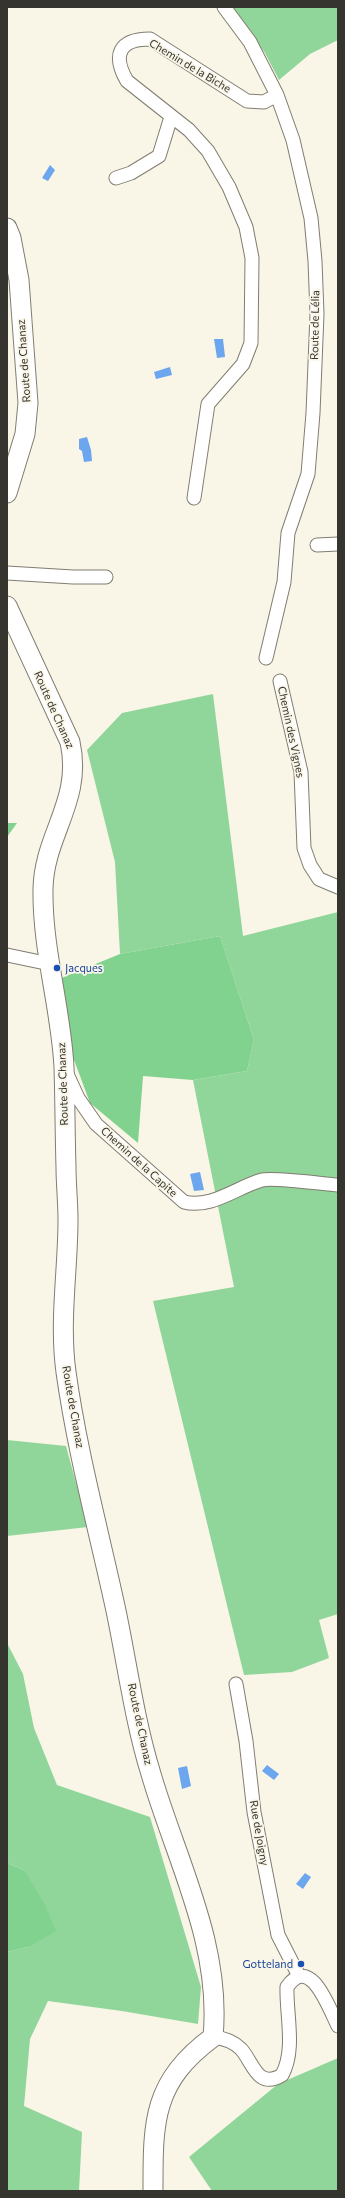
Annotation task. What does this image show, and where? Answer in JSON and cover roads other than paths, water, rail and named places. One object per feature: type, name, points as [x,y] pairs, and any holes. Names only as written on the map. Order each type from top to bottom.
[{"type":"street","name":"Route de Lélia","points":[[224,7],[250,42],[277,95],[293,140],[311,218],[317,314],[313,413],[308,474],[288,533],[284,582],[266,658]]},
{"type":"street","name":"Chemin de la Biche","points":[[194,498],[208,404],[243,364],[251,343],[252,258],[246,227],[230,186],[208,151],[189,130],[127,81],[121,70],[119,57],[125,45],[134,40],[150,40],[247,101],[264,102],[277,95]]},
{"type":"street","points":[[116,178],[131,173],[159,156],[171,117]]},
{"type":"street","name":"Route de Chanaz","points":[[7,228],[11,238],[19,280],[28,403],[25,434],[7,493]]},
{"type":"street","points":[[317,545],[338,544]]},
{"type":"street","points":[[7,572],[73,577],[106,576]]},
{"type":"street","name":"Route de Chanaz","points":[[7,606],[70,742],[73,754],[72,789],[49,850],[44,872],[44,915],[64,1066],[68,1218],[64,1300],[66,1370],[84,1469],[150,1772],[192,1890],[202,1926],[213,1988],[213,2037]]},
{"type":"street","name":"Chemin des Vignes","points":[[280,681],[302,772],[304,848],[310,865],[319,879],[338,887]]},
{"type":"street","points":[[7,955],[50,964]]},
{"type":"street","name":"Chemin de la Capite","points":[[64,1066],[78,1098],[96,1124],[184,1202],[193,1204],[224,1196],[263,1180],[338,1185]]},
{"type":"street","name":"Rue de Joigny","points":[[236,1684],[246,1741],[254,1812],[278,1935],[299,1976]]},
{"type":"street","points":[[153,2191],[154,2130],[164,2093],[179,2069],[198,2048],[213,2037],[224,2039],[239,2047],[256,2073],[264,2079],[282,2075],[285,2069],[288,2053],[288,1987],[293,1979],[299,1976],[306,1976],[314,1981],[338,2026]]},
{"type":"water","points":[[50,165],[55,170],[48,181],[42,178]]},
{"type":"water","points":[[214,339],[223,339],[225,357],[217,358]]},
{"type":"water","points":[[170,367],[172,375],[156,379],[154,372]]},
{"type":"water","points":[[87,437],[91,450],[92,461],[84,462],[82,451],[79,449],[79,439]]},
{"type":"water","points":[[200,1172],[204,1190],[194,1191],[190,1174]]},
{"type":"water","points":[[267,1765],[279,1774],[274,1780],[262,1771]]},
{"type":"water","points":[[187,1766],[191,1786],[182,1789],[178,1768]]},
{"type":"water","points":[[305,1873],[311,1877],[303,1889],[296,1884]]},
{"type":"place","name":"Jacques","points":[[57,968]]},
{"type":"place","name":"Gotteland","points":[[301,1964]]}]
